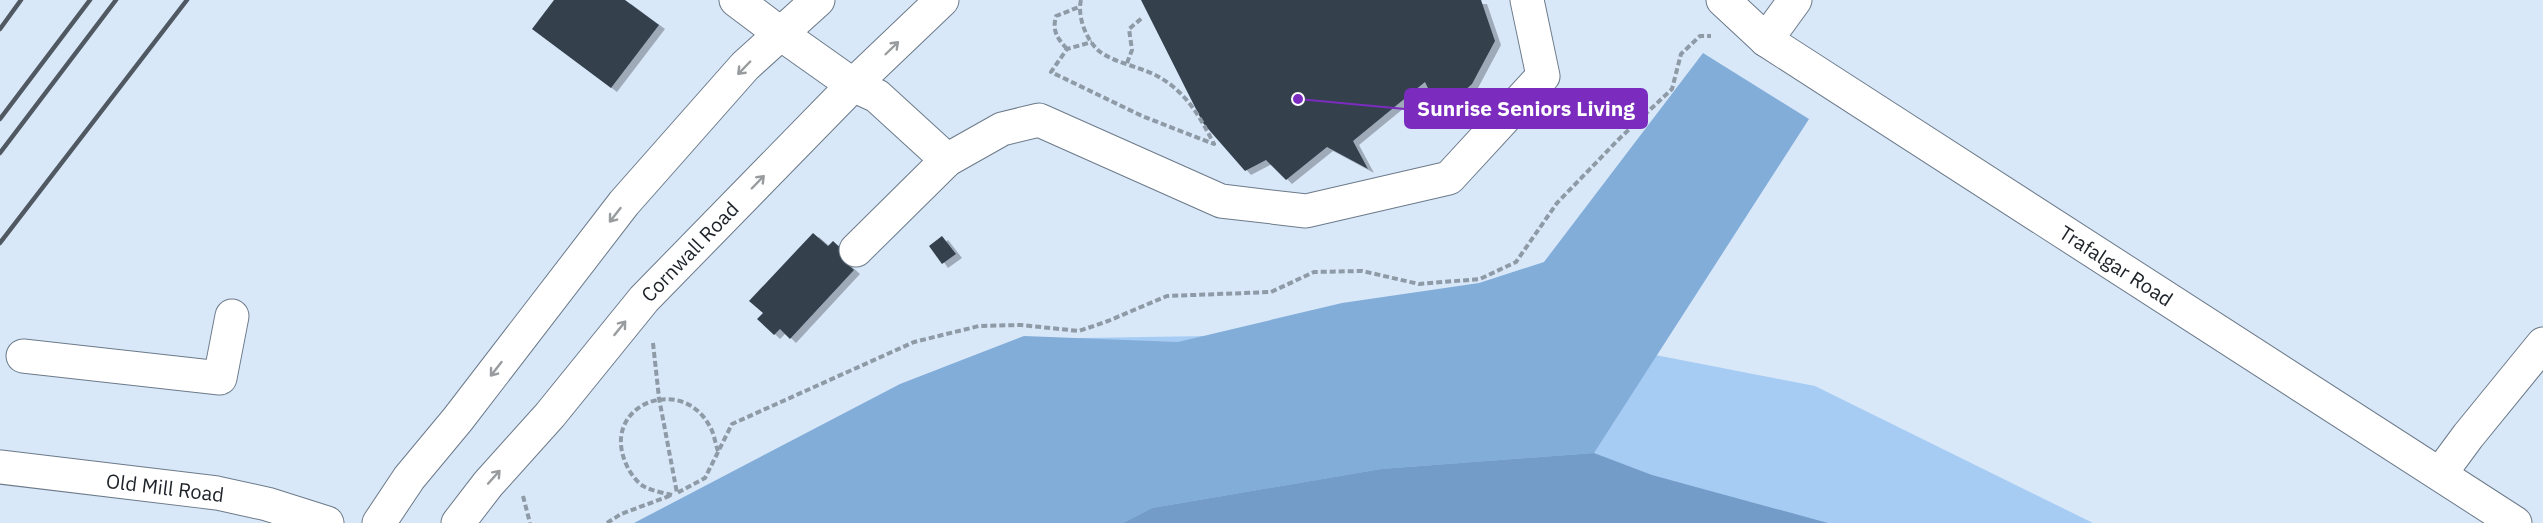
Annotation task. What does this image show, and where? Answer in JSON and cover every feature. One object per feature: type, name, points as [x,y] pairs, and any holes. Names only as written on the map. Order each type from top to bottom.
[{"type":"main road","points":[[736,0],[853,85],[877,96],[947,160]]},
{"type":"main road","points":[[379,523],[409,478],[458,419],[624,203],[745,66],[818,0]]},
{"type":"main road","name":"Cornwall Road","points":[[458,523],[488,484],[550,415],[644,299],[853,85],[942,0]]},
{"type":"main road","points":[[856,250],[947,160],[1002,129],[1039,120],[1221,201],[1306,211],[1449,177],[1543,76],[1527,0]]},
{"type":"main road","name":"Trafalgar Road","points":[[1723,0],[1766,40],[2515,523]]},
{"type":"main road","points":[[1766,40],[1795,0]]},
{"type":"main road","points":[[23,356],[220,378],[232,316]]},
{"type":"main road","points":[[2440,474],[2543,344]]},
{"type":"main road","name":"Old Mill Road","points":[[0,467],[217,493],[267,504],[327,523]]},
{"type":"path","points":[[1081,0],[1079,7],[1083,27],[1100,51],[1160,77],[1193,104],[1214,144],[1142,116],[1052,72],[1067,49],[1092,42]]},
{"type":"path","points":[[1067,49],[1058,39],[1053,26],[1056,16],[1079,7]]},
{"type":"path","points":[[1127,63],[1132,50],[1129,28],[1142,18]]},
{"type":"path","points":[[607,523],[621,514],[675,494],[705,478],[732,424],[914,342],[980,326],[1021,325],[1078,331],[1167,296],[1272,292],[1314,272],[1362,271],[1419,284],[1480,279],[1516,262],[1557,203],[1619,139],[1672,89],[1681,54],[1700,36],[1766,40]]},
{"type":"path","points":[[653,339],[659,398],[675,494]]},
{"type":"path","points":[[675,494],[644,487],[630,471],[622,456],[620,434],[632,411],[659,398],[677,399],[696,410],[709,424],[718,452]]},
{"type":"path","points":[[522,495],[531,523]]},
{"type":"shaded area","points":[[1703,53],[1809,119],[1594,453],[1381,469],[1152,508],[1123,523],[634,523],[900,384],[1024,336],[1178,342],[1342,303],[1479,283],[1544,262]]},
{"type":"shaded area","points":[[1532,331],[1815,386],[2093,523],[668,523],[1079,338]]},
{"type":"shaded area","points":[[1594,453],[1652,475],[1828,523],[1123,523],[1152,508],[1381,469]]},
{"type":"building","points":[[554,0],[625,0],[659,25],[611,88],[532,29]]},
{"type":"building","points":[[1141,0],[1481,0],[1495,41],[1472,84],[1440,113],[1425,82],[1353,141],[1368,169],[1327,147],[1286,180],[1266,160],[1245,171],[1203,123]]},
{"type":"building","points":[[813,233],[828,246],[833,241],[848,255],[844,261],[854,270],[790,339],[780,329],[774,335],[757,319],[763,313],[749,301]]},
{"type":"building","points":[[942,236],[956,254],[942,264],[929,246]]},
{"type":"railway","points":[[0,29],[21,0]]},
{"type":"railway","points":[[0,119],[90,0]]},
{"type":"railway","points":[[0,153],[116,0]]},
{"type":"railway","points":[[0,243],[187,0]]},
{"type":"place","name":"Sunrise Seniors Living","points":[[1298,99]]}]
